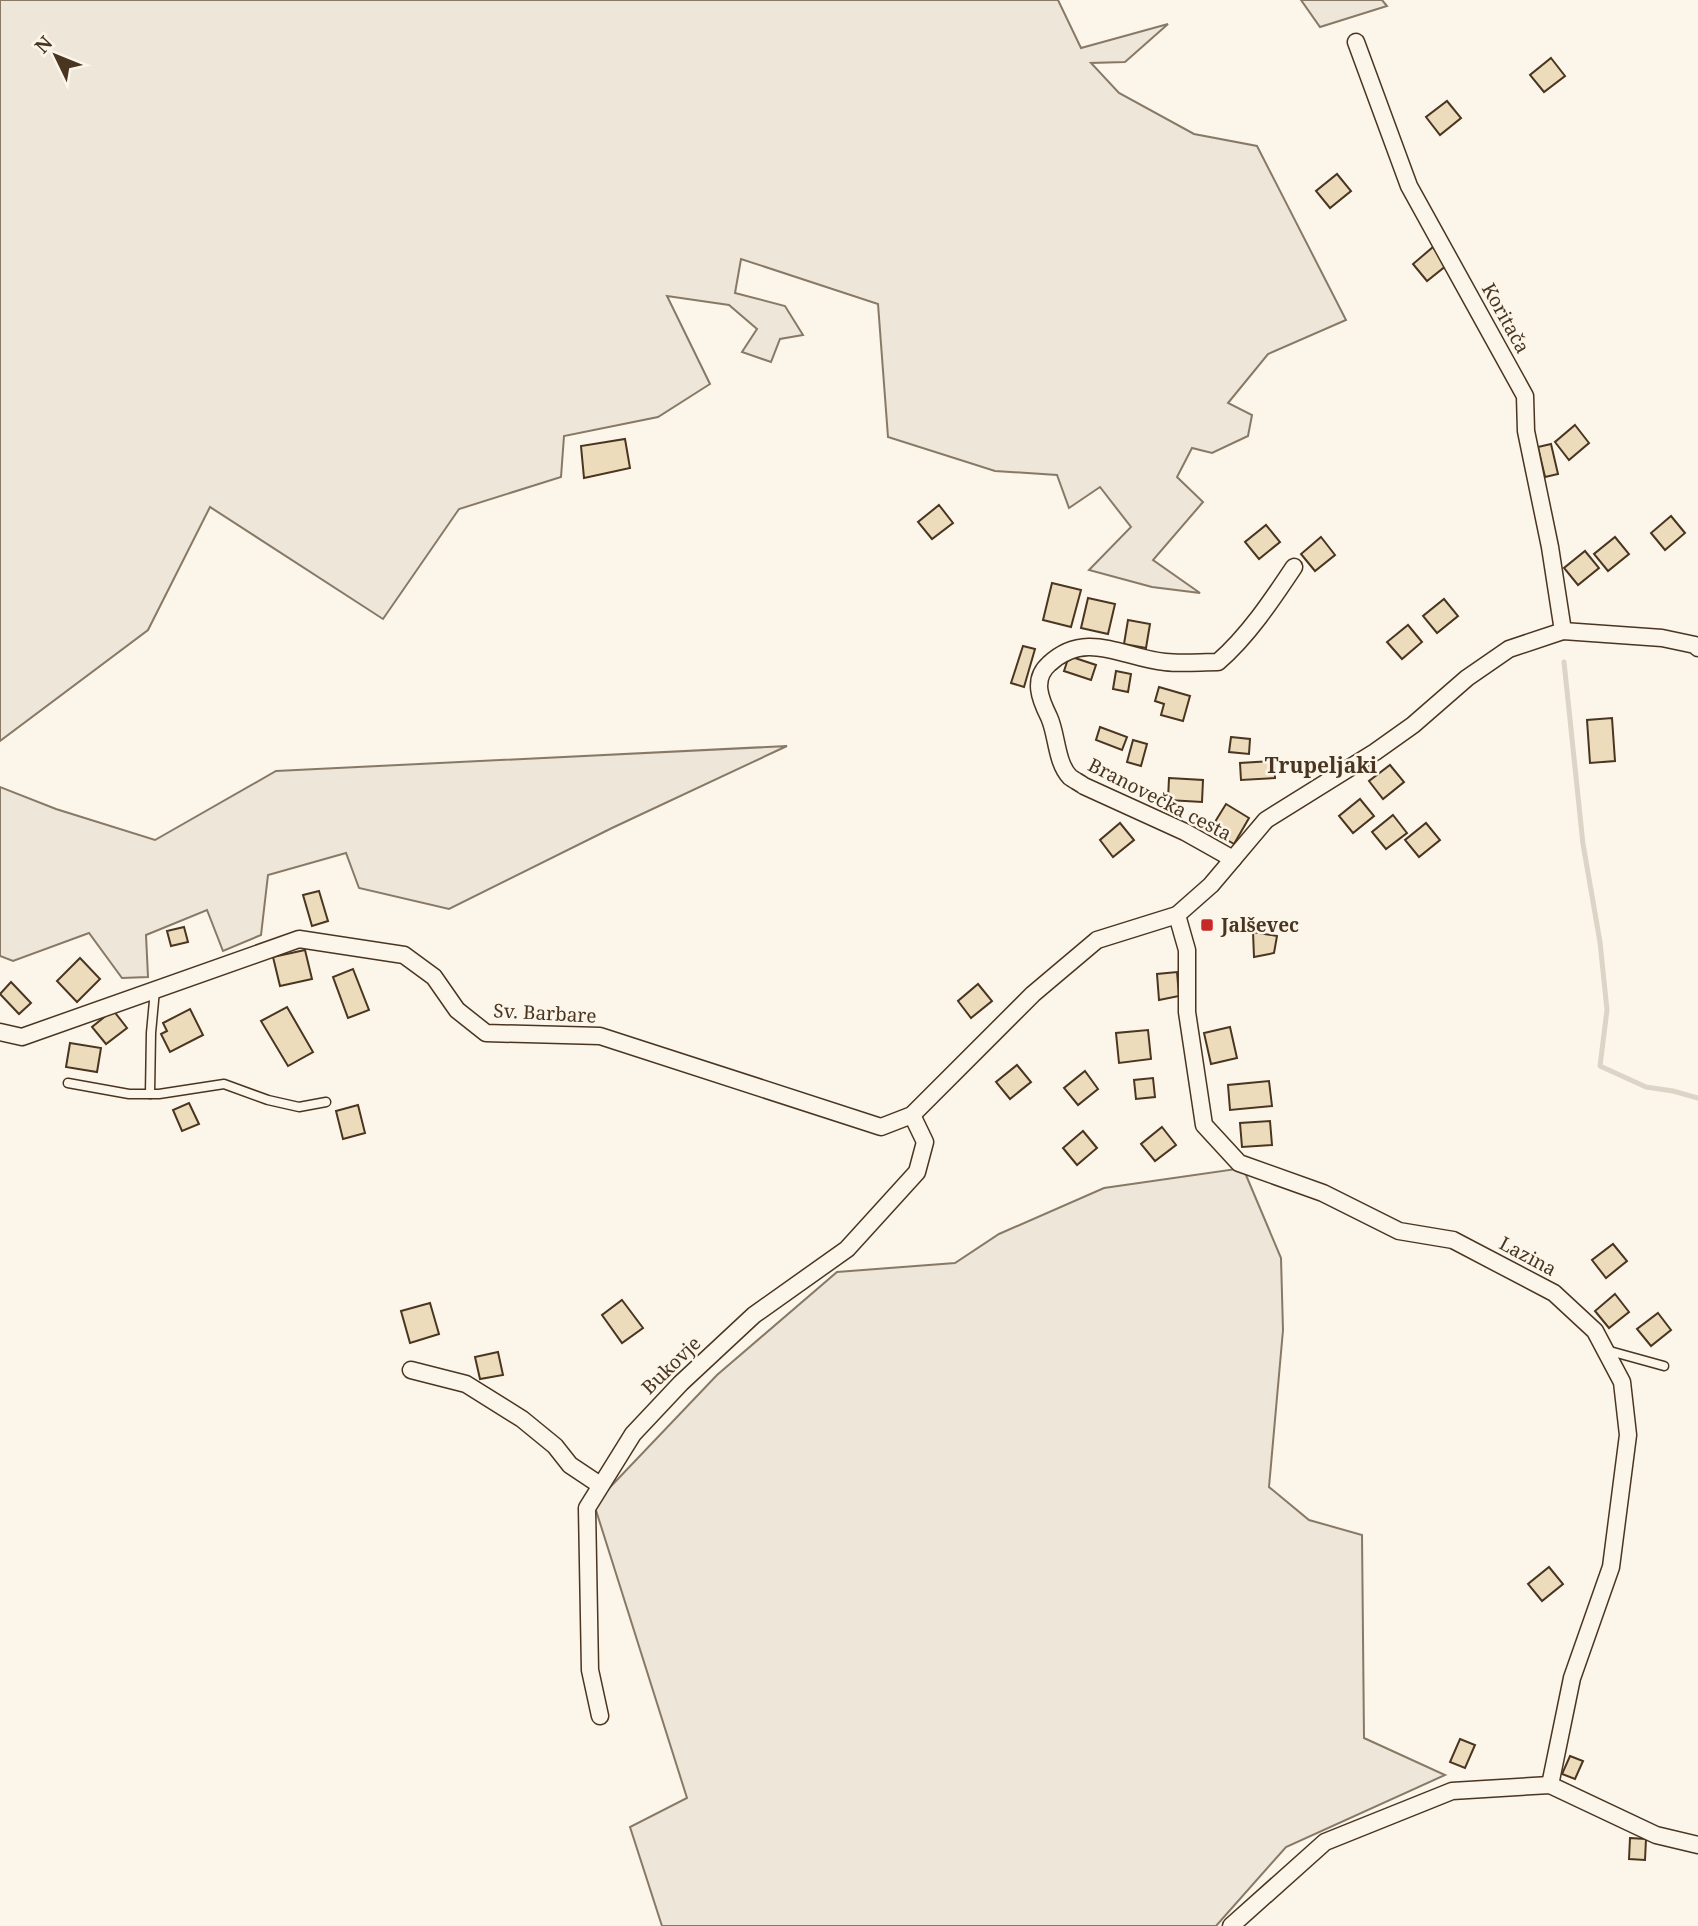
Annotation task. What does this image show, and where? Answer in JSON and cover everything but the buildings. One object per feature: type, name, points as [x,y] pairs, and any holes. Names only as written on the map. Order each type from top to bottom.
[{"type":"street","name":"Koritača","points":[[1356,42],[1409,186],[1525,396],[1526,431],[1550,547],[1563,631]]},
{"type":"street","name":"Branovečka cesta","points":[[1233,859],[1185,832],[1084,786],[1070,776],[1063,765],[1052,723],[1038,695],[1042,670],[1059,654],[1078,647],[1113,649],[1163,662],[1218,662],[1231,651],[1271,602],[1294,567]]},
{"type":"street","name":"Branovečka cesta","points":[[912,1115],[1033,994],[1097,940],[1177,915],[1211,885],[1266,820],[1404,732],[1467,678],[1509,649],[1563,631],[1662,638],[1698,648]]},
{"type":"street","name":"Lazina","points":[[1177,915],[1187,950],[1187,1013],[1204,1125],[1239,1163],[1323,1193],[1399,1231],[1453,1240],[1554,1293],[1595,1331],[1622,1382],[1628,1435],[1611,1567],[1572,1678],[1550,1786]]},
{"type":"street","name":"Sv. Barbare","points":[[0,1032],[22,1037],[299,939],[404,954],[434,977],[457,1010],[486,1034],[600,1036],[881,1126],[912,1115]]},
{"type":"street","name":"Bukovje","points":[[600,1716],[590,1670],[587,1508],[633,1434],[681,1383],[754,1315],[847,1249],[916,1172],[925,1142],[912,1115]]},
{"type":"street","points":[[411,1370],[466,1384],[522,1419],[555,1446],[570,1465],[600,1485]]},
{"type":"street","points":[[1231,1926],[1325,1842],[1452,1791],[1550,1786],[1656,1835],[1698,1845]]},
{"type":"lane","points":[[150,1094],[151,1033],[156,990]]},
{"type":"lane","points":[[68,1083],[129,1094],[150,1094],[224,1084],[268,1100],[299,1107],[326,1102]]},
{"type":"lane","points":[[1606,1349],[1664,1366]]},
{"type":"shaded area","points":[[0,0],[1058,0],[1081,48],[1168,24],[1125,62],[1091,63],[1119,93],[1194,134],[1257,146],[1346,320],[1268,354],[1228,403],[1252,415],[1248,436],[1212,453],[1192,448],[1177,477],[1203,502],[1153,560],[1200,593],[1152,587],[1089,570],[1131,527],[1100,487],[1069,508],[1057,475],[995,471],[888,437],[878,304],[741,259],[735,293],[785,306],[803,335],[780,339],[771,362],[742,352],[757,329],[729,305],[667,296],[710,384],[658,417],[564,436],[561,477],[459,509],[383,619],[210,507],[148,630],[0,741]]},
{"type":"shaded area","points":[[1301,0],[1382,0],[1387,6],[1320,27]]},
{"type":"shaded area","points":[[787,746],[612,828],[449,909],[359,888],[346,853],[268,875],[261,935],[223,951],[207,910],[146,935],[148,977],[122,978],[89,933],[13,961],[0,956],[0,787],[56,809],[155,840],[276,771]]},
{"type":"shaded area","points":[[1243,1168],[1281,1258],[1283,1330],[1269,1487],[1309,1520],[1362,1535],[1364,1738],[1445,1775],[1286,1847],[1216,1926],[662,1926],[630,1827],[687,1798],[594,1504],[717,1375],[837,1272],[955,1263],[999,1234],[1104,1188]]},
{"type":"waterway","name":"Jalševec","points":[[1564,662],[1583,844],[1600,942],[1607,1010],[1600,1066],[1646,1087],[1698,1098]]},
{"type":"place","name":"Jalševec","points":[[1207,925]]},
{"type":"district","name":"Trupeljaki","points":[[1321,766]]}]
